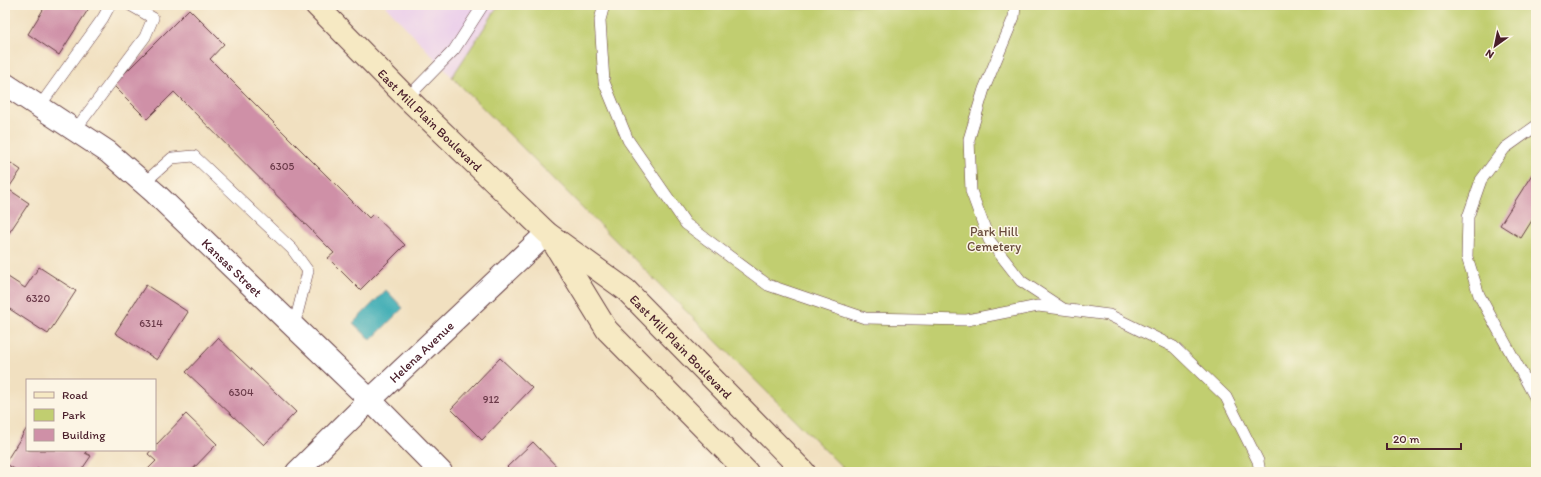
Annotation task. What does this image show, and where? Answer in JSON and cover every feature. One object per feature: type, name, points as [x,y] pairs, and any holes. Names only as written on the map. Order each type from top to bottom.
[{"type":"main road","name":"East Mill Plain Boulevard","points":[[316,5],[407,98],[548,233],[626,290],[804,472]]},
{"type":"main road","name":"East Mill Plain Boulevard","points":[[548,233],[607,330],[747,472]]},
{"type":"street","name":"Kansas Street","points":[[5,84],[108,152],[144,183],[294,326],[441,472]]},
{"type":"street","name":"Helena Avenue","points":[[297,472],[370,400],[548,233]]},
{"type":"lane","points":[[39,107],[103,18],[110,5]]},
{"type":"lane","points":[[75,130],[145,37],[153,18],[130,5]]},
{"type":"lane","points":[[407,98],[454,50],[483,5]]},
{"type":"lane","points":[[604,5],[600,20],[604,82],[628,140],[686,224],[768,285],[865,318],[967,320],[1038,306],[1109,315],[1174,347],[1226,397],[1258,461],[1260,472]]},
{"type":"lane","points":[[1015,5],[1014,17],[984,90],[969,139],[971,191],[989,240],[1021,281],[1065,309]]},
{"type":"lane","points":[[1536,126],[1505,148],[1481,180],[1468,217],[1467,257],[1479,295],[1536,399]]},
{"type":"lane","points":[[144,183],[172,158],[194,156],[292,249],[308,271],[294,326]]},
{"type":"shaded area","points":[[385,5],[499,5],[452,77]]},
{"type":"green space","name":"Park Hill Cemetery","points":[[499,5],[1536,5],[1536,472],[847,472],[452,77]]},
{"type":"water","points":[[386,290],[403,308],[371,340],[353,323]]},
{"type":"building","points":[[46,5],[91,5],[59,55],[28,34]]},
{"type":"building","points":[[189,9],[224,44],[210,59],[369,218],[373,214],[405,245],[360,290],[328,258],[334,253],[174,92],[147,119],[113,85]]},
{"type":"building","points":[[5,159],[21,170],[8,189],[29,203],[9,233],[5,231]]},
{"type":"building","points":[[1536,168],[1536,214],[1521,238],[1500,225]]},
{"type":"building","points":[[39,267],[76,291],[48,334],[5,306],[5,281],[8,277],[25,288]]},
{"type":"building","points":[[146,285],[188,312],[157,360],[115,333]]},
{"type":"building","points":[[218,338],[296,412],[264,445],[186,372]]},
{"type":"building","points":[[500,358],[532,388],[482,440],[451,409]]},
{"type":"building","points":[[186,414],[217,444],[190,472],[145,472],[156,461],[148,454],[150,451],[156,451],[156,445]]},
{"type":"building","points":[[26,430],[26,451],[86,451],[85,453],[91,456],[80,472],[44,472],[38,468],[36,472],[19,472],[5,463]]},
{"type":"building","points":[[533,442],[562,472],[512,472],[507,467]]}]
